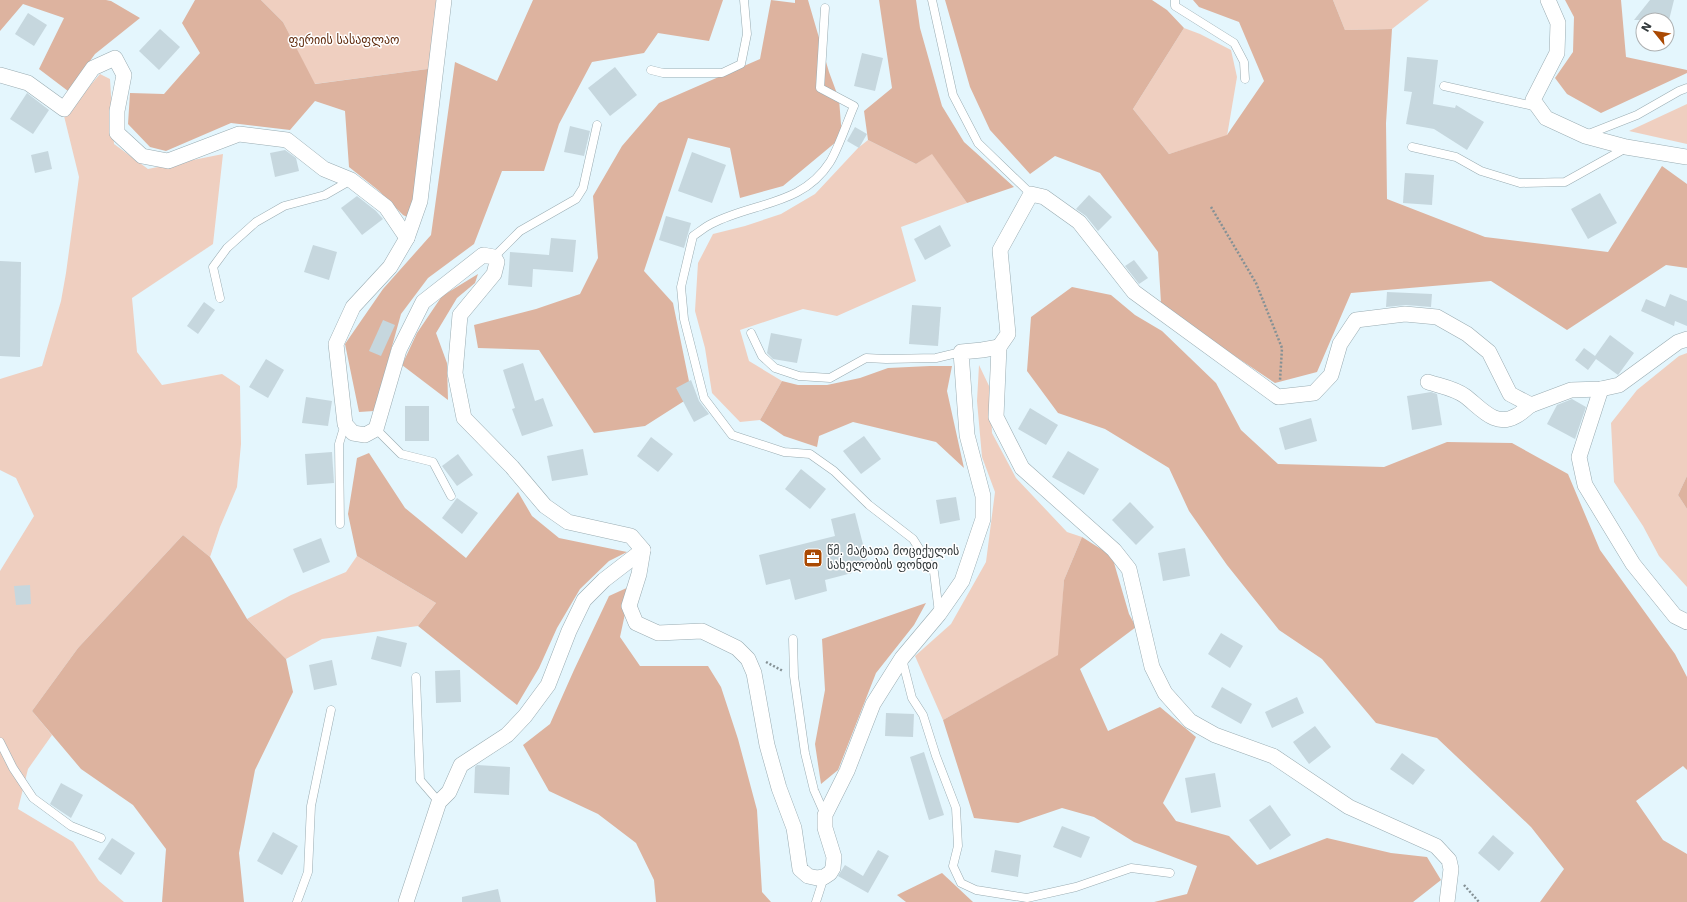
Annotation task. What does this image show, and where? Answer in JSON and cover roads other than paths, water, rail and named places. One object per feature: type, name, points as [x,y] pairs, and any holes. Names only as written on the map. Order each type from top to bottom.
[{"type":"street","points":[[444,0],[420,201],[407,238],[390,267],[353,307],[336,344],[346,424],[353,433],[365,435],[376,429],[399,350],[423,302],[483,255],[494,257],[497,262],[494,274],[460,315],[455,373],[464,418],[512,467],[545,506],[568,522],[631,536],[643,550]]},
{"type":"street","points":[[1548,0],[1558,23],[1557,52],[1533,100],[1546,118],[1585,136],[1626,147],[1687,157]]},
{"type":"street","points":[[0,75],[28,83],[64,109],[93,68],[115,58],[124,75],[117,111],[118,133],[142,156],[168,161],[239,134],[287,140],[324,168],[351,180],[386,207],[407,238]]},
{"type":"street","points":[[1447,902],[1451,869],[1449,860],[1436,846],[1349,807],[1273,756],[1215,735],[1190,721],[1165,693],[1152,667],[1129,569],[1114,550],[1022,468],[996,417],[999,347],[1008,334],[1000,250],[1031,194],[1044,197],[1079,222],[1134,292],[1278,397],[1314,394],[1331,375],[1340,344],[1356,320],[1405,314],[1436,317],[1467,334],[1489,352],[1510,394],[1531,405]]},
{"type":"street","points":[[1428,382],[1454,390],[1465,396],[1490,417],[1503,420],[1516,417],[1531,405],[1571,390],[1601,390],[1619,385],[1678,342],[1687,338]]},
{"type":"street","points":[[643,550],[639,574],[629,606],[636,623],[658,633],[702,631],[737,648],[748,659],[754,674],[767,745],[779,788],[794,828],[800,869],[808,876],[817,878],[824,877],[830,873],[834,861],[832,850],[827,840],[825,815],[847,771],[873,704],[902,658],[939,614],[962,581],[983,519],[983,496],[967,435],[960,352],[999,347]]},
{"type":"street","points":[[1601,390],[1580,457],[1585,485],[1633,564],[1675,616],[1687,622]]},
{"type":"street","points":[[406,902],[439,802],[448,792],[461,765],[507,735],[525,716],[548,685],[569,630],[584,600],[604,580],[643,550]]},
{"type":"lane","points":[[651,70],[663,73],[722,73],[741,64],[748,34],[744,0]]},
{"type":"lane","points":[[932,0],[953,95],[967,123],[978,143],[1031,194]]},
{"type":"lane","points":[[1175,0],[1175,6],[1234,43],[1244,62],[1245,79]]},
{"type":"lane","points":[[825,8],[820,88],[854,106],[830,162],[807,188],[780,201],[711,224],[693,236],[681,287],[684,320],[704,398],[732,435],[784,452],[810,454],[834,471],[869,505],[913,539],[934,572],[939,614]]},
{"type":"lane","points":[[1444,86],[1538,108]]},
{"type":"lane","points":[[1585,136],[1637,115],[1678,91],[1687,88]]},
{"type":"lane","points":[[494,257],[520,231],[576,199],[583,188],[597,126]]},
{"type":"lane","points":[[1412,147],[1456,157],[1481,171],[1520,183],[1564,182],[1626,147]]},
{"type":"lane","points":[[220,298],[213,267],[227,248],[256,222],[284,206],[325,195],[351,180]]},
{"type":"lane","points":[[751,333],[762,356],[775,368],[799,376],[830,378],[866,358],[886,360],[936,358],[960,352]]},
{"type":"lane","points":[[340,524],[339,444],[346,424]]},
{"type":"lane","points":[[376,429],[401,454],[433,462],[451,496]]},
{"type":"lane","points":[[793,640],[794,676],[805,753],[814,790],[825,815]]},
{"type":"lane","points":[[902,658],[912,698],[923,715],[936,756],[956,808],[958,846],[953,866],[961,883],[976,890],[1027,898],[1076,887],[1131,868],[1170,872]]},
{"type":"lane","points":[[416,677],[420,780],[439,802]]},
{"type":"lane","points":[[297,902],[308,872],[311,806],[331,710]]},
{"type":"lane","points":[[0,742],[13,768],[33,798],[71,826],[102,838]]},
{"type":"lane","points":[[816,902],[824,877]]},
{"type":"place","name":"წმ. მატათა მოციქულის სახელობის ფონდი","points":[[813,558]]},
{"type":"park label","name":"ფერიის სასაფლაო","points":[[344,40]]}]
